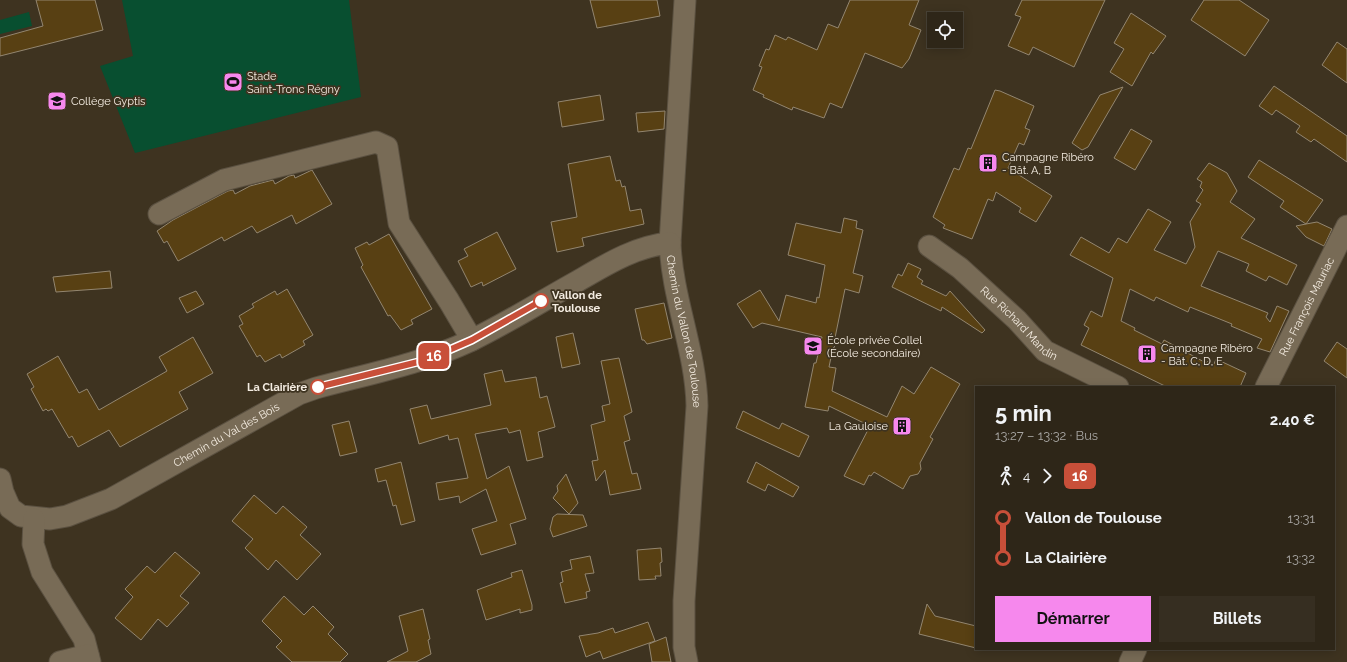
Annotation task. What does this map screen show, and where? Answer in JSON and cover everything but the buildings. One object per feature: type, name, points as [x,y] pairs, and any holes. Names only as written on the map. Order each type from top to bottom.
[{"type":"street","name":"Chemin du Vallon de Toulouse","points":[[685,0],[670,243],[674,281],[696,383],[697,406],[684,601],[684,647],[687,662]]},
{"type":"street","points":[[159,214],[224,180],[376,142],[387,147],[399,223],[472,340]]},
{"type":"street","name":"Rue François Mauriac","points":[[1267,386],[1347,226]]},
{"type":"street","name":"Chemin du Val des Bois","points":[[0,479],[3,492],[10,508],[21,516],[34,519],[50,519],[67,516],[111,499],[299,394],[316,388],[426,360],[472,340],[622,257],[650,245],[670,243]]},
{"type":"street","name":"Rue Richard Mandin","points":[[929,246],[960,268],[1017,320],[1045,351],[1116,386]]},
{"type":"street","points":[[34,519],[33,544],[42,572],[84,639],[89,658],[60,662]]},
{"type":"street","points":[[1130,662],[1136,650]]},
{"type":"green space","name":"Stade Saint-Tronc Régny","points":[[122,0],[349,0],[361,97],[135,153],[100,66],[133,56]]},
{"type":"green space","points":[[29,12],[32,26],[0,34],[0,20]]},
{"type":"bus line","name":"16","points":[[318,387],[426,360],[482,335],[541,301]]},
{"type":"place","name":"Stade Saint-Tronc Régny","points":[[233,82]]},
{"type":"place","name":"Collège Gyptis","points":[[57,101]]},
{"type":"place","name":"Campagne Ribéro - Bât. A, B","points":[[988,163]]},
{"type":"place","name":"Vallon de Toulouse","points":[[541,301]]},
{"type":"place","name":"École privée Collel (École secondaire)","points":[[813,346]]},
{"type":"place","name":"Campagne Ribéro - Bât. C, D, E","points":[[1147,354]]},
{"type":"place","name":"La Clairière","points":[[318,387]]},
{"type":"place","name":"La Gauloise","points":[[902,426]]}]
